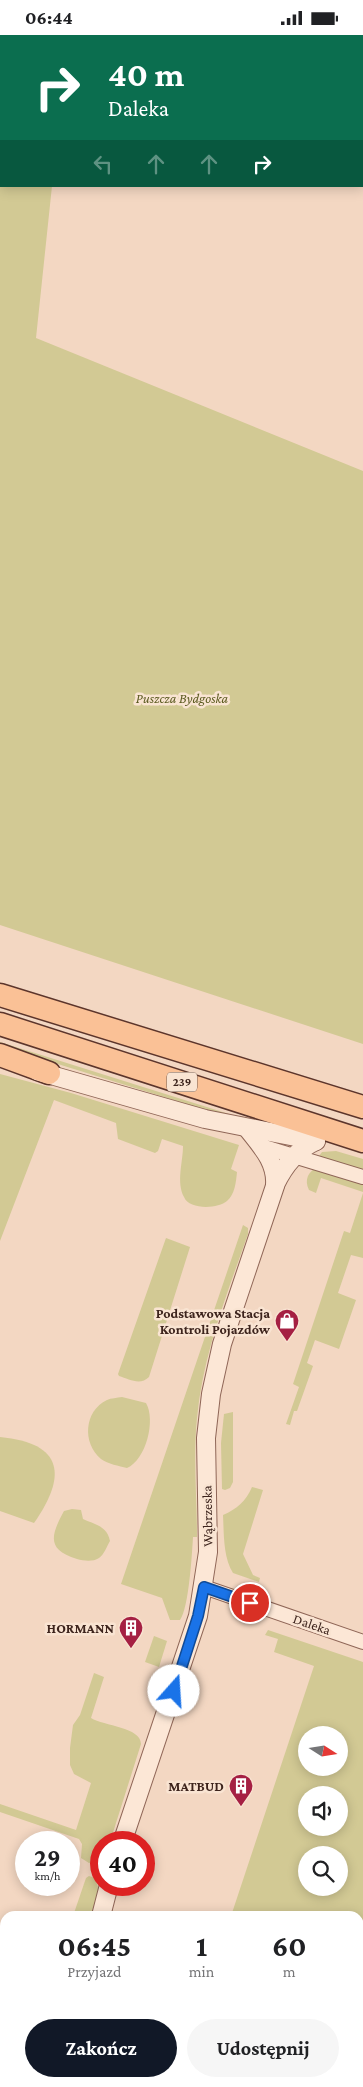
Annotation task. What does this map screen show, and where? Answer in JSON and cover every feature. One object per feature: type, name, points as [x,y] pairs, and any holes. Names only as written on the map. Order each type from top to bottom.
[{"type":"main road","points":[[0,983],[59,1013]]},
{"type":"main road","name":"239","points":[[0,995],[363,1107]]},
{"type":"main road","name":"239","points":[[0,1024],[363,1141]]},
{"type":"main road","points":[[0,1055],[50,1073]]},
{"type":"main road","points":[[316,1141],[363,1147]]},
{"type":"street","points":[[0,1065],[50,1073],[205,1119],[316,1141]]},
{"type":"street","name":"Wąbrzeska","points":[[126,1831],[189,1647],[204,1587],[208,1537],[206,1438],[211,1393],[222,1343],[274,1185],[275,1178],[272,1164],[247,1128]]},
{"type":"street","name":"Wąbrzeska","points":[[274,1185],[294,1155],[316,1141]]},
{"type":"street","points":[[261,1146],[363,1177]]},
{"type":"street","name":"Daleka","points":[[204,1587],[363,1642]]},
{"type":"street","points":[[102,1911],[106,1896]]},
{"type":"green space","name":"Puszcza Bydgoska","points":[[0,187],[52,187],[36,338],[363,471],[363,1044],[0,925]]},
{"type":"green space","points":[[0,1042],[229,1114],[239,1119],[0,1046]]},
{"type":"green space","points":[[0,1074],[71,1093],[239,1145],[231,1169],[237,1172],[232,1195],[223,1204],[217,1206],[204,1207],[192,1204],[184,1197],[180,1185],[183,1146],[162,1139],[158,1151],[155,1153],[118,1139],[116,1123],[54,1100],[0,1241]]},
{"type":"green space","points":[[336,1151],[363,1159],[363,1172],[319,1156],[322,1152]]},
{"type":"green space","points":[[318,1167],[363,1182],[363,1192],[321,1178],[316,1193],[309,1190],[308,1176]]},
{"type":"green space","points":[[363,1193],[363,1258],[351,1255],[338,1293],[356,1300],[339,1349],[315,1340],[307,1363],[313,1366],[297,1411],[294,1411],[290,1425],[286,1424],[299,1387],[293,1384],[344,1231],[350,1233]]},
{"type":"green space","points":[[243,1225],[248,1228],[248,1234],[210,1347],[200,1394],[195,1447],[197,1537],[193,1537],[186,1604],[180,1620],[170,1620],[162,1598],[121,1584]]},
{"type":"green space","points":[[166,1238],[190,1247],[149,1377],[146,1380],[134,1381],[118,1374]]},
{"type":"green space","points":[[122,1397],[146,1403],[150,1419],[144,1448],[134,1464],[127,1468],[110,1464],[101,1459],[91,1445],[88,1436],[90,1419],[99,1405],[112,1398]]},
{"type":"green space","points":[[233,1412],[233,1482],[230,1488],[225,1490],[222,1489],[221,1443],[224,1414]]},
{"type":"green space","points":[[0,1437],[21,1440],[37,1446],[48,1454],[53,1465],[55,1477],[52,1491],[34,1523],[0,1511]]},
{"type":"green space","points":[[252,1487],[263,1490],[243,1554],[253,1575],[260,1578],[259,1582],[233,1573],[227,1560],[224,1537],[223,1515],[240,1504]]},
{"type":"green space","points":[[72,1509],[81,1510],[83,1519],[104,1529],[109,1536],[110,1541],[99,1558],[88,1561],[77,1559],[60,1551],[56,1546],[54,1534],[56,1527],[64,1511]]},
{"type":"green space","points":[[268,1630],[363,1662],[363,1911],[233,1911],[314,1666],[274,1652],[278,1639],[265,1635]]},
{"type":"green space","points":[[154,1636],[167,1641],[159,1667],[145,1662]]},
{"type":"green space","points":[[94,1673],[104,1677],[91,1718],[129,1730],[139,1738],[141,1744],[113,1831],[90,1831],[89,1863],[81,1858],[82,1844],[80,1831],[56,1831],[0,1812],[0,1804],[76,1830],[91,1783],[74,1774],[70,1765],[73,1725],[80,1715]]},
{"type":"green space","points":[[90,1876],[90,1896],[98,1896],[94,1911],[75,1911],[86,1878]]},
{"type":"place","name":"Podstawowa Stacja Kontroli Pojazdów","points":[[287,1342]]},
{"type":"place","name":"HORMANN","points":[[131,1649]]},
{"type":"place","name":"MATBUD","points":[[241,1807]]},
{"type":"route","points":[[174,1691],[192,1640],[204,1587],[250,1603]]}]
